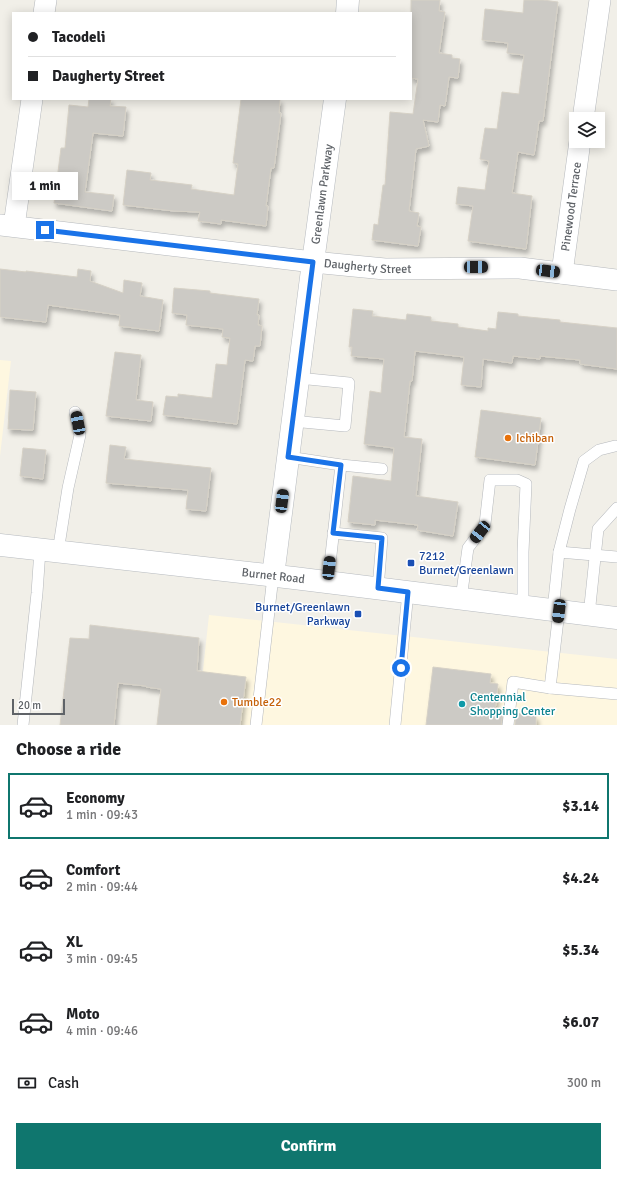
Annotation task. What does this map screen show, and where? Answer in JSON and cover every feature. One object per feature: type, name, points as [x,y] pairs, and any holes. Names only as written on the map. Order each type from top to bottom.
[{"type":"main road","points":[[346,12],[348,0]]},
{"type":"main road","name":"Greenlawn Parkway","points":[[273,576],[335,100]]},
{"type":"main road","name":"Burnet Road","points":[[0,545],[328,582],[617,618]]},
{"type":"street","points":[[44,12],[46,0]]},
{"type":"street","points":[[585,112],[600,0]]},
{"type":"street","points":[[7,226],[32,100]]},
{"type":"street","name":"Pinewood Terrace","points":[[562,273],[579,148]]},
{"type":"street","name":"Daugherty Street","points":[[7,226],[385,269],[520,268],[617,280]]},
{"type":"lane","points":[[292,421],[345,426],[349,383],[298,378]]},
{"type":"lane","points":[[23,725],[37,593],[68,488],[80,435],[75,412]]},
{"type":"lane","points":[[550,688],[559,552],[570,509],[584,461],[599,450],[615,446]]},
{"type":"lane","points":[[288,457],[382,470]]},
{"type":"lane","points":[[328,582],[341,465]]},
{"type":"lane","points":[[462,599],[468,548],[485,524],[490,480],[517,480],[526,484],[523,606]]},
{"type":"lane","points":[[589,614],[594,554],[598,529],[617,508]]},
{"type":"lane","points":[[333,533],[382,538],[378,588]]},
{"type":"lane","points":[[559,552],[617,557]]},
{"type":"lane","points":[[256,725],[273,576]]},
{"type":"lane","points":[[395,725],[408,592]]},
{"type":"lane","points":[[508,725],[513,682],[550,688],[617,694]]},
{"type":"shaded area","points":[[0,360],[11,361],[0,456]]},
{"type":"shaded area","points":[[209,615],[617,659],[617,725],[197,725]]},
{"type":"building","points":[[411,0],[440,0],[439,11],[445,12],[439,53],[452,55],[452,58],[460,59],[458,78],[449,77],[445,106],[440,105],[438,122],[423,120],[429,146],[416,149],[409,211],[419,213],[417,226],[421,227],[418,246],[372,240],[374,224],[378,225],[383,185],[385,185],[390,112],[413,114],[418,79],[412,78]]},
{"type":"building","points":[[524,0],[558,2],[543,121],[539,121],[534,155],[518,152],[512,193],[532,196],[526,249],[468,241],[473,206],[456,204],[458,187],[485,190],[489,161],[480,159],[485,128],[497,129],[502,92],[519,94],[524,55],[507,53],[508,43],[482,40],[485,9],[523,13]]},
{"type":"building","points":[[89,100],[111,100],[110,106],[126,107],[123,136],[93,133],[85,192],[114,195],[112,211],[54,203],[61,148],[65,148],[69,105],[88,107]]},
{"type":"building","points":[[241,100],[280,100],[279,113],[281,113],[274,168],[271,168],[266,206],[268,206],[266,226],[221,220],[221,224],[198,221],[200,212],[174,211],[123,205],[127,170],[151,173],[150,180],[192,185],[191,189],[234,195],[238,164],[233,163]]},
{"type":"building","points":[[0,269],[77,277],[78,269],[91,271],[90,281],[123,293],[124,280],[142,283],[140,296],[163,300],[159,331],[119,326],[120,315],[48,305],[46,322],[0,317]]},
{"type":"building","points":[[174,288],[210,291],[210,293],[259,299],[257,315],[259,315],[258,325],[262,326],[260,346],[255,346],[253,361],[245,360],[237,424],[163,415],[166,396],[178,397],[178,394],[212,398],[216,364],[227,365],[230,338],[222,337],[223,329],[186,325],[187,315],[172,313]]},
{"type":"building","points":[[353,309],[373,311],[372,316],[406,320],[407,314],[431,317],[431,321],[458,324],[458,327],[488,331],[488,328],[496,329],[498,312],[518,314],[518,316],[560,320],[560,322],[617,328],[617,369],[580,364],[580,360],[540,356],[540,359],[513,356],[512,363],[483,359],[481,387],[461,385],[464,357],[415,351],[404,437],[422,439],[416,496],[458,502],[453,536],[417,530],[418,525],[375,520],[375,525],[348,522],[353,476],[391,481],[394,448],[364,444],[370,391],[381,393],[384,359],[351,356],[352,347],[349,347]]},
{"type":"building","points":[[115,352],[141,355],[136,400],[153,402],[151,421],[106,416]]},
{"type":"building","points":[[10,390],[36,392],[33,430],[8,429]]},
{"type":"building","name":"Ichiban","points":[[481,410],[541,418],[535,465],[475,457]]},
{"type":"building","points":[[110,445],[126,447],[124,459],[211,468],[206,511],[186,509],[188,490],[106,483]]},
{"type":"building","points":[[23,448],[46,450],[43,479],[20,476]]},
{"type":"building","points":[[90,625],[199,638],[197,671],[246,677],[240,725],[157,725],[161,689],[118,683],[114,725],[60,725],[70,638],[89,639]]},
{"type":"building","name":"Centennial Shopping Center","points":[[433,667],[491,674],[490,683],[498,684],[495,711],[503,712],[501,725],[426,725]]},
{"type":"building","points":[[516,713],[536,716],[536,725],[515,725]]},
{"type":"place","name":"Ichiban","points":[[508,438]]},
{"type":"place","name":"7212 Burnet/Greenlawn","points":[[411,563]]},
{"type":"place","name":"Burnet/Greenlawn Parkway","points":[[358,614]]},
{"type":"place","name":"Tumble22","points":[[224,702]]},
{"type":"place","name":"Centennial Shopping Center","points":[[462,704]]},
{"type":"route","points":[[45,230],[313,262],[288,457],[341,465],[333,533],[382,538],[378,588],[408,592],[401,668]]}]
